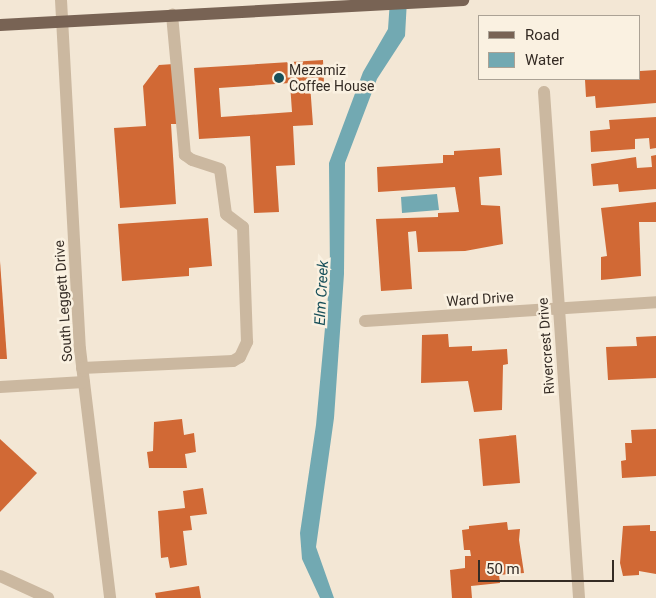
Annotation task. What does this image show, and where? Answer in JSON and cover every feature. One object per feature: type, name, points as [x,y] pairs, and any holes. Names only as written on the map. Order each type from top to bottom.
[{"type":"main road","points":[[0,25],[463,0]]},
{"type":"street","name":"South Leggett Drive","points":[[61,0],[82,368],[110,598]]},
{"type":"street","points":[[82,368],[233,361],[240,358],[247,342],[243,227],[226,214],[220,170],[192,160],[185,155],[172,15]]},
{"type":"street","name":"Rivercrest Drive","points":[[544,92],[579,598]]},
{"type":"street","name":"Ward Drive","points":[[365,321],[656,302]]},
{"type":"street","points":[[0,387],[84,382]]},
{"type":"street","points":[[0,576],[48,598]]},
{"type":"water","points":[[390,0],[407,0],[405,36],[377,79],[345,163],[344,274],[334,418],[316,547],[334,598],[320,598],[302,559],[300,533],[316,425],[330,274],[329,163],[363,72],[388,29]]},
{"type":"water","points":[[437,194],[439,210],[402,213],[401,197]]},
{"type":"building","points":[[323,60],[324,83],[310,84],[313,125],[293,126],[295,165],[276,166],[279,212],[254,213],[250,136],[199,139],[194,68]],"holes":[[[290,83],[292,112],[221,117],[219,88]]]},
{"type":"building","points":[[174,64],[178,124],[171,124],[176,204],[120,208],[114,128],[146,126],[143,86],[159,65]]},
{"type":"building","points":[[656,70],[656,103],[596,108],[595,96],[586,97],[585,80],[641,80],[641,71]]},
{"type":"building","points":[[656,117],[656,148],[650,149],[649,138],[635,139],[635,149],[591,152],[590,131],[610,129],[609,120]]},
{"type":"building","points":[[500,148],[502,175],[479,177],[481,205],[500,206],[503,244],[465,251],[418,252],[416,231],[408,232],[412,289],[381,291],[376,219],[438,217],[438,213],[459,212],[455,187],[378,192],[377,167],[443,163],[443,155],[454,155],[454,151]]},
{"type":"building","points":[[656,155],[656,189],[619,192],[618,184],[593,186],[591,164],[636,157],[637,168],[652,167],[651,156]]},
{"type":"building","points":[[656,202],[656,222],[639,222],[641,276],[601,280],[601,257],[607,256],[601,208]]},
{"type":"building","points":[[208,218],[212,266],[189,268],[189,276],[122,281],[118,224]]},
{"type":"building","points":[[0,261],[7,359],[0,359]]},
{"type":"building","points":[[448,334],[449,347],[472,346],[472,351],[507,349],[508,364],[503,365],[502,410],[474,412],[468,381],[421,383],[422,335]]},
{"type":"building","points":[[656,336],[656,378],[608,380],[606,347],[637,346],[636,337]]},
{"type":"building","points":[[182,419],[184,435],[194,433],[196,452],[185,454],[187,468],[149,468],[147,452],[153,451],[154,422]]},
{"type":"building","points":[[656,429],[656,476],[622,478],[621,461],[626,460],[625,443],[632,443],[631,430]]},
{"type":"building","points":[[516,435],[520,483],[483,486],[479,439]]},
{"type":"building","points":[[0,439],[37,473],[0,512]]},
{"type":"building","points":[[203,488],[207,514],[190,516],[192,530],[183,531],[187,565],[170,568],[168,557],[161,558],[158,511],[185,508],[183,491]]},
{"type":"building","points":[[507,522],[508,530],[520,529],[519,540],[524,573],[499,575],[500,583],[471,586],[472,598],[452,598],[450,570],[465,568],[465,556],[471,556],[470,550],[464,550],[462,530],[469,529],[469,526]]},
{"type":"building","points":[[650,525],[650,531],[656,531],[656,574],[639,571],[639,575],[623,576],[620,563],[623,526]]},
{"type":"building","points":[[199,586],[201,598],[156,598],[155,593]]},
{"type":"place","name":"Mezamiz Coffee House","points":[[279,78]]},
{"type":"water label","name":"Elm Creek","points":[[322,293]]}]
